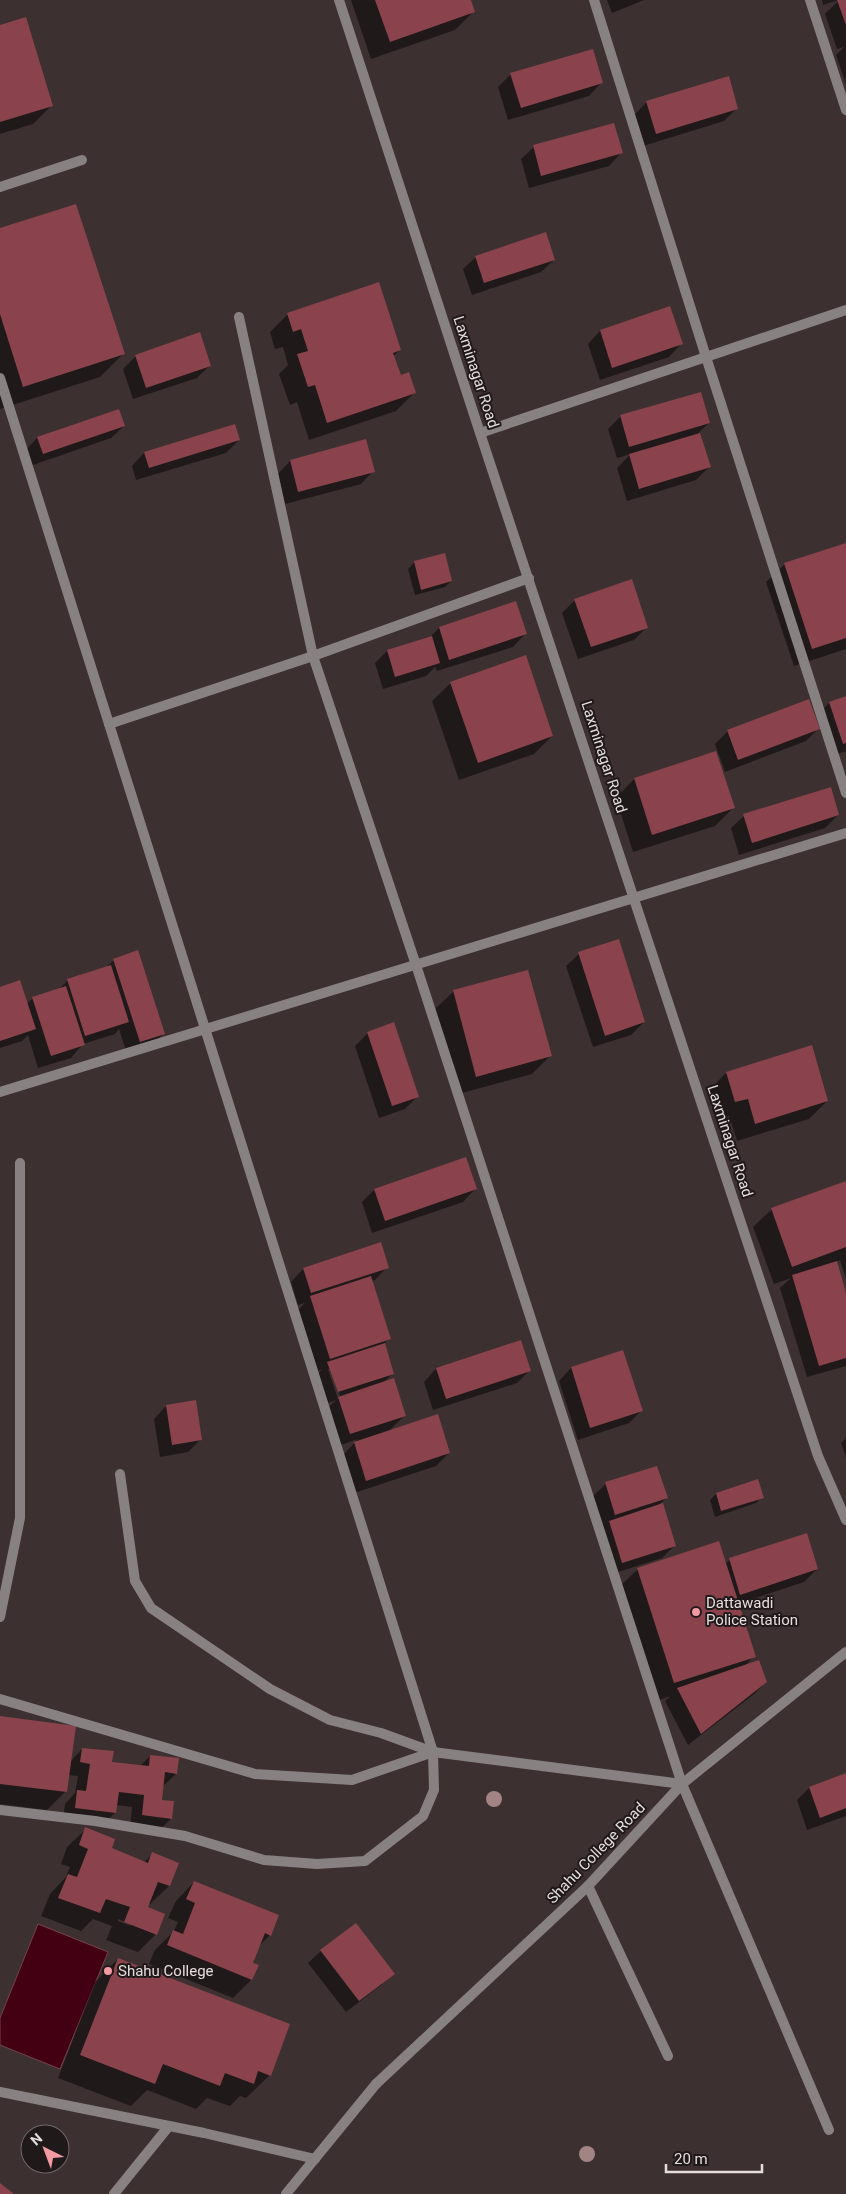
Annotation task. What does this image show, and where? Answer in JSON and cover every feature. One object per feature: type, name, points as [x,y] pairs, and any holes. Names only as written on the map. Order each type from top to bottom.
[{"type":"street","name":"Laxminagar Road","points":[[339,0],[818,1456],[846,1520]]},
{"type":"street","points":[[594,0],[846,793]]},
{"type":"street","points":[[810,0],[846,110]]},
{"type":"street","points":[[0,187],[82,160]]},
{"type":"street","points":[[480,433],[846,310]]},
{"type":"street","points":[[239,317],[313,656],[416,965],[682,1784],[829,2130]]},
{"type":"street","points":[[0,378],[433,1752],[434,1790],[423,1816],[366,1860],[317,1864],[264,1860],[185,1836],[95,1821],[0,1810]]},
{"type":"street","points":[[109,724],[313,656],[529,578]]},
{"type":"street","points":[[0,1092],[846,833]]},
{"type":"street","points":[[0,1617],[20,1518],[20,1163]]},
{"type":"street","points":[[120,1474],[136,1581],[151,1608],[270,1689],[330,1720],[381,1732],[433,1752],[682,1784]]},
{"type":"street","name":"Shahu College Road","points":[[286,2194],[376,2084],[588,1886],[682,1784],[846,1652]]},
{"type":"street","points":[[0,1699],[255,1774],[352,1780],[433,1752]]},
{"type":"street","points":[[588,1886],[668,2056]]},
{"type":"street","points":[[0,2092],[169,2126],[315,2159]]},
{"type":"street","points":[[114,2194],[169,2126]]},
{"type":"shaded area","points":[[38,1924],[108,1952],[60,2069],[0,2045],[0,2018]]},
{"type":"building","points":[[375,0],[471,0],[475,12],[390,42]]},
{"type":"building","points":[[837,0],[846,0],[846,25]]},
{"type":"building","points":[[26,17],[53,106],[0,122],[0,25]]},
{"type":"building","points":[[593,49],[603,83],[521,108],[510,73]]},
{"type":"building","points":[[729,76],[738,109],[656,134],[646,101]]},
{"type":"building","points":[[614,123],[623,153],[541,176],[533,145]]},
{"type":"building","points":[[76,204],[125,354],[23,387],[0,314],[0,228]]},
{"type":"building","points":[[546,232],[555,260],[484,283],[475,256]]},
{"type":"building","points":[[379,282],[401,350],[393,353],[401,375],[409,372],[416,393],[327,423],[315,385],[308,387],[297,354],[308,351],[301,329],[293,332],[287,313]]},
{"type":"building","points":[[670,306],[683,344],[612,368],[600,330]]},
{"type":"building","points":[[200,332],[211,366],[146,388],[135,355]]},
{"type":"building","points":[[701,392],[710,423],[629,447],[620,415]]},
{"type":"building","points":[[119,409],[125,426],[43,454],[37,437]]},
{"type":"building","points":[[235,424],[240,440],[149,468],[144,452]]},
{"type":"building","points":[[700,433],[711,467],[639,489],[629,454]]},
{"type":"building","points":[[366,439],[375,472],[298,492],[290,460]]},
{"type":"building","points":[[846,543],[846,638],[812,649],[784,563]]},
{"type":"building","points":[[445,553],[452,581],[421,590],[414,561]]},
{"type":"building","points":[[632,579],[648,628],[591,647],[574,599]]},
{"type":"building","points":[[516,601],[527,634],[449,660],[439,627]]},
{"type":"building","points":[[432,636],[440,663],[395,677],[387,650]]},
{"type":"building","points":[[526,655],[553,736],[478,763],[450,682]]},
{"type":"building","points":[[846,696],[846,743],[843,744],[829,702]]},
{"type":"building","points":[[809,699],[820,729],[738,760],[727,730]]},
{"type":"building","points":[[716,751],[735,808],[652,835],[634,778]]},
{"type":"building","points":[[831,787],[839,815],[752,843],[743,814]]},
{"type":"building","points":[[619,939],[645,1022],[605,1036],[578,952]]},
{"type":"building","points":[[138,950],[165,1034],[140,1042],[113,959]]},
{"type":"building","points":[[111,965],[129,1022],[85,1036],[67,979]]},
{"type":"building","points":[[528,970],[552,1056],[476,1077],[453,990]]},
{"type":"building","points":[[20,980],[36,1029],[0,1041],[0,987]]},
{"type":"building","points":[[66,986],[85,1045],[51,1056],[32,997]]},
{"type":"building","points":[[394,1022],[419,1097],[392,1106],[367,1032]]},
{"type":"building","points":[[812,1045],[828,1101],[755,1124],[748,1099],[735,1102],[726,1072]]},
{"type":"building","points":[[466,1157],[477,1189],[385,1221],[374,1189]]},
{"type":"building","points":[[846,1181],[846,1247],[792,1267],[771,1208]]},
{"type":"building","points":[[381,1242],[389,1268],[311,1293],[303,1268]]},
{"type":"building","points":[[837,1261],[846,1293],[846,1358],[819,1366],[792,1275]]},
{"type":"building","points":[[371,1276],[391,1339],[330,1359],[310,1296]]},
{"type":"building","points":[[521,1340],[531,1371],[446,1399],[436,1368]]},
{"type":"building","points":[[385,1343],[394,1374],[338,1392],[327,1362]]},
{"type":"building","points":[[623,1350],[643,1411],[590,1428],[571,1367]]},
{"type":"building","points":[[394,1378],[406,1416],[350,1434],[338,1397]]},
{"type":"building","points":[[196,1400],[202,1440],[172,1445],[166,1405]]},
{"type":"building","points":[[438,1414],[450,1453],[366,1481],[354,1442]]},
{"type":"building","points":[[657,1466],[668,1498],[615,1515],[605,1482]]},
{"type":"building","points":[[758,1479],[764,1498],[721,1511],[716,1493]]},
{"type":"building","points":[[663,1503],[676,1546],[622,1563],[609,1521]]},
{"type":"building","points":[[807,1533],[818,1569],[740,1595],[729,1558]]},
{"type":"building","name":"Dattawadi Police Station","points":[[719,1541],[756,1657],[674,1683],[637,1568]]},
{"type":"building","points":[[759,1660],[767,1682],[701,1734],[677,1688]]},
{"type":"building","points":[[0,1716],[76,1726],[67,1792],[0,1784]]},
{"type":"building","points":[[82,1748],[114,1751],[112,1762],[149,1766],[150,1755],[179,1758],[177,1774],[165,1772],[162,1800],[174,1801],[172,1819],[142,1815],[144,1795],[119,1792],[116,1813],[75,1808],[77,1790],[86,1791],[90,1764],[80,1762]]},
{"type":"building","points":[[846,1773],[846,1808],[820,1818],[809,1787]]},
{"type":"building","points":[[85,1827],[115,1839],[112,1848],[148,1863],[152,1852],[179,1863],[170,1886],[158,1882],[148,1907],[165,1914],[157,1935],[124,1922],[130,1907],[106,1899],[100,1913],[58,1898],[68,1874],[77,1877],[88,1849],[79,1845]]},
{"type":"building","points":[[194,1881],[279,1915],[271,1936],[265,1933],[253,1963],[259,1965],[252,1980],[167,1945],[173,1930],[183,1934],[195,1903],[186,1899]]},
{"type":"building","points":[[356,1923],[395,1974],[359,2001],[320,1950]]},
{"type":"building","points":[[118,1958],[290,2024],[271,2076],[258,2071],[254,2084],[225,2073],[220,2086],[163,2064],[155,2084],[80,2055]]},
{"type":"building","points":[[0,2183],[14,2194],[0,2194]]},
{"type":"place","name":"Dattawadi Police Station","points":[[696,1612]]},
{"type":"place","name":"Shahu College","points":[[108,1971]]}]
